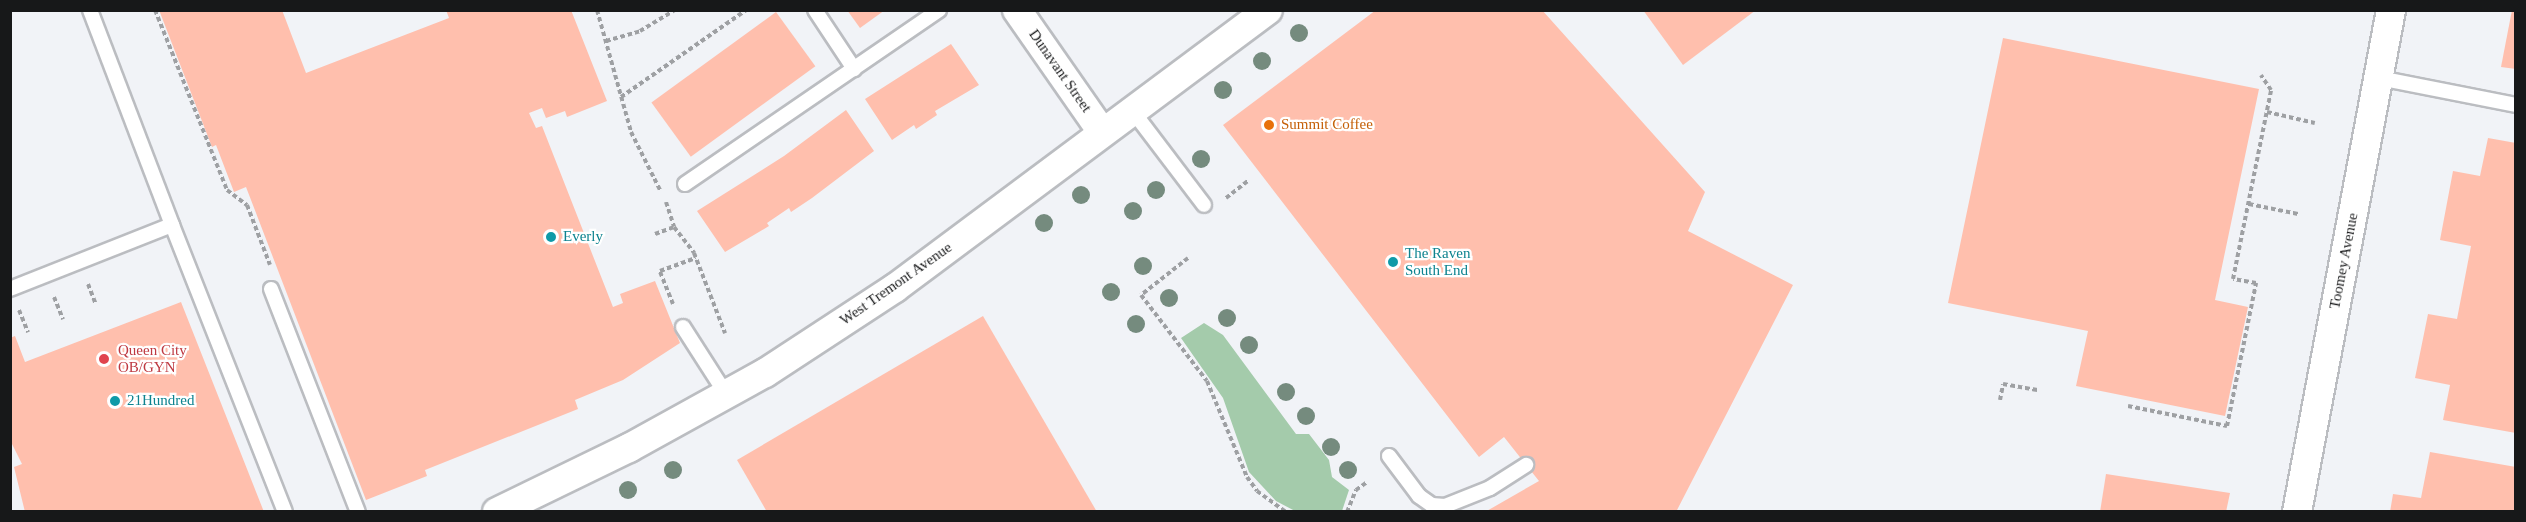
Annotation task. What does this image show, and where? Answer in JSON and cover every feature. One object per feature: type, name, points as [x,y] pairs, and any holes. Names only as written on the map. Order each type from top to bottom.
[{"type":"street","name":"Dunavant Street","points":[[1017,10],[1102,132]]},
{"type":"street","name":"West Tremont Avenue","points":[[496,512],[526,505],[726,394],[894,288],[1268,10]]},
{"type":"street","name":"Toomey Avenue","points":[[2297,512],[2391,10]]},
{"type":"lane","points":[[90,10],[285,512]]},
{"type":"lane","points":[[815,10],[854,69]]},
{"type":"lane","points":[[685,184],[939,10]]},
{"type":"lane","points":[[2379,78],[2516,105]]},
{"type":"lane","points":[[1132,110],[1204,205]]},
{"type":"lane","points":[[10,289],[172,225]]},
{"type":"lane","points":[[271,289],[358,512]]},
{"type":"lane","points":[[683,327],[726,394]]},
{"type":"lane","points":[[1389,456],[1430,508],[1445,506],[1490,489],[1526,465]]},
{"type":"path","points":[[155,10],[227,190],[247,205],[273,272],[271,289]]},
{"type":"path","points":[[597,10],[631,132],[674,227],[696,258],[725,333]]},
{"type":"path","points":[[606,41],[640,31],[675,10]]},
{"type":"path","points":[[621,97],[746,10]]},
{"type":"path","points":[[2128,406],[2227,426],[2256,283],[2233,279],[2271,90],[2261,75]]},
{"type":"path","points":[[2267,112],[2315,123]]},
{"type":"path","points":[[2248,204],[2298,214]]},
{"type":"path","points":[[655,234],[674,227]]},
{"type":"path","points":[[683,327],[660,271],[696,258]]},
{"type":"path","points":[[1188,258],[1141,295],[1184,346],[1219,403],[1247,477],[1257,491],[1286,512]]},
{"type":"path","points":[[2000,399],[2003,384],[2037,390]]},
{"type":"path","points":[[1347,512],[1356,490],[1367,482]]},
{"type":"green space","points":[[1204,323],[1223,335],[1296,434],[1309,434],[1329,460],[1332,477],[1349,490],[1342,511],[1295,511],[1276,501],[1249,472],[1223,398],[1181,338]]},
{"type":"building","name":"Everly","points":[[159,10],[282,10],[306,73],[449,18],[446,10],[571,10],[607,101],[567,117],[565,111],[546,118],[542,108],[529,113],[536,128],[542,126],[613,307],[623,303],[620,294],[655,281],[680,343],[623,380],[575,400],[578,409],[425,470],[427,476],[366,500],[246,187],[234,192],[216,145],[212,147]]},
{"type":"building","points":[[847,10],[885,10],[860,28]]},
{"type":"building","name":"The Raven South End","points":[[1376,10],[1542,10],[1705,192],[1688,231],[1793,285],[1676,512],[1485,512],[1539,481],[1504,437],[1479,457],[1223,125]]},
{"type":"building","points":[[1643,10],[1756,10],[1683,65]]},
{"type":"building","points":[[2512,10],[2516,10],[2516,69],[2501,67]]},
{"type":"building","points":[[776,12],[815,66],[691,157],[651,103]]},
{"type":"building","points":[[2003,38],[2259,89],[2215,300],[2248,307],[2225,416],[2076,386],[2088,331],[1948,303]]},
{"type":"building","points":[[951,44],[979,85],[935,111],[937,115],[916,129],[914,125],[892,140],[865,99]]},
{"type":"building","points":[[846,110],[874,151],[812,198],[791,212],[789,208],[767,223],[769,226],[725,252],[697,211],[784,156]]},
{"type":"building","points":[[2488,138],[2516,143],[2516,433],[2443,420],[2450,385],[2415,378],[2428,314],[2457,319],[2471,246],[2440,240],[2453,171],[2480,176]]},
{"type":"building","name":"21Hundred","points":[[181,302],[264,512],[25,512],[14,467],[22,464],[10,440],[10,338],[15,336],[25,362]]},
{"type":"building","points":[[983,316],[1097,512],[767,512],[737,460]]},
{"type":"building","points":[[2430,452],[2516,467],[2516,512],[2390,512],[2393,494],[2421,498]]},
{"type":"building","points":[[2106,474],[2230,493],[2226,512],[2100,512]]},
{"type":"place","name":"Summit Coffee","points":[[1269,125]]},
{"type":"place","name":"Everly","points":[[551,237]]},
{"type":"place","name":"The Raven South End","points":[[1393,262]]},
{"type":"place","name":"Queen City OB/GYN","points":[[104,359]]},
{"type":"place","name":"21Hundred","points":[[115,401]]}]
